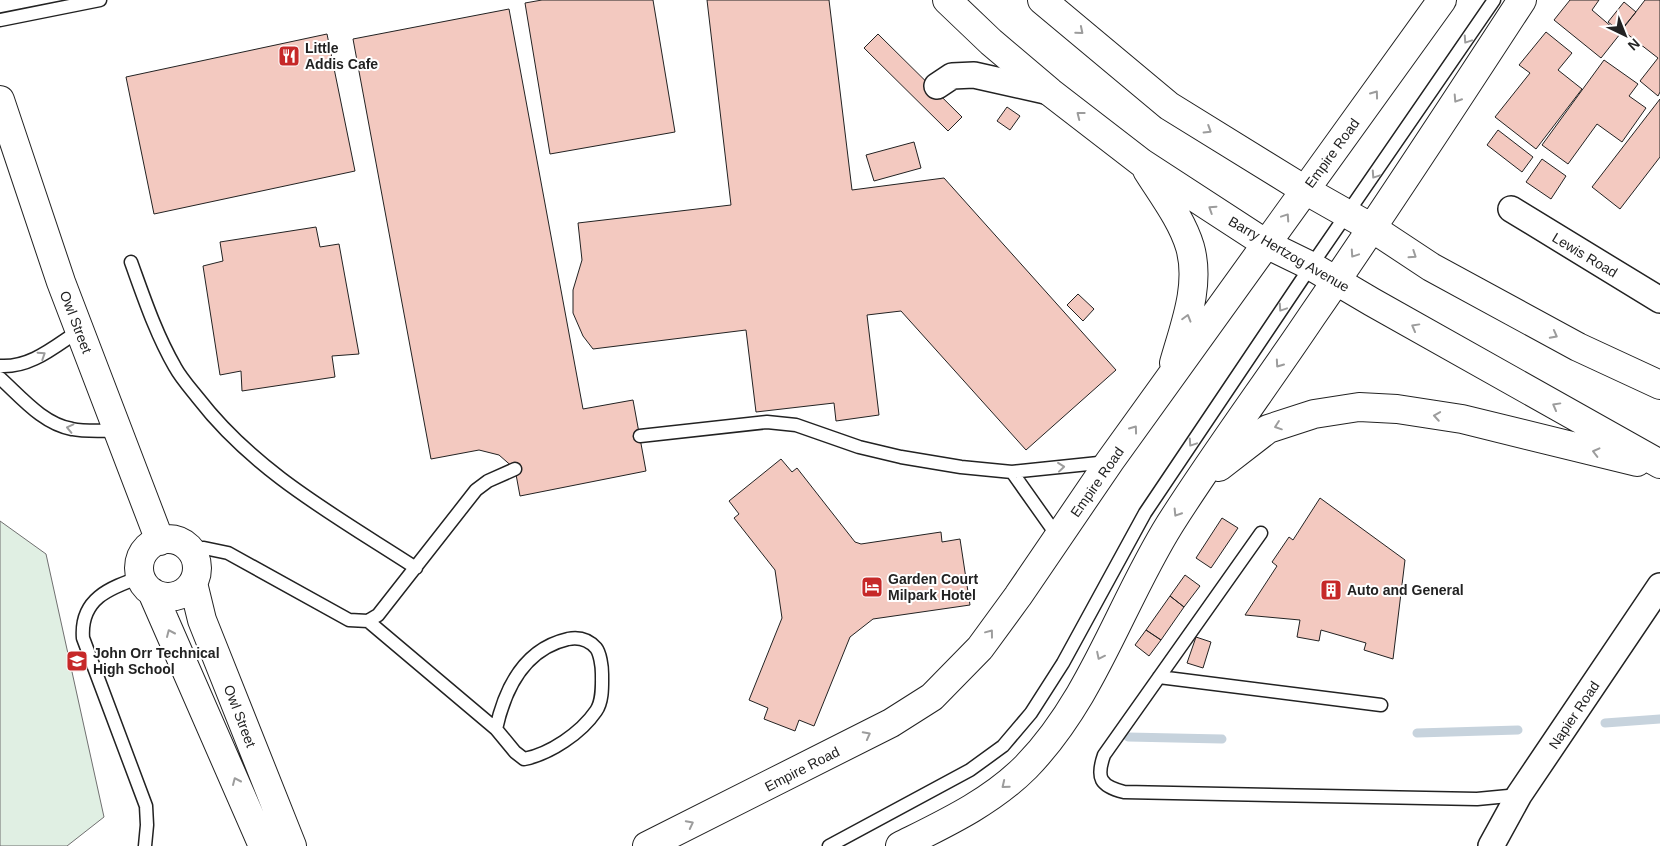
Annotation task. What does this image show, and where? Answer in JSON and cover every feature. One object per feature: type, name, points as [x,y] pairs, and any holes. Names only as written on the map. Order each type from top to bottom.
[{"type":"main road","name":"Barry Hertzog Avenue","points":[[947,0],[991,42],[1050,92],[1142,163],[1268,245],[1311,266],[1660,466]]},
{"type":"main road","points":[[1042,0],[1169,106],[1305,190],[1372,228],[1431,267],[1578,347],[1660,386]]},
{"type":"main road","name":"Empire Road","points":[[646,846],[848,745],[932,697],[980,648],[1110,462],[1268,245],[1305,190],[1442,0]]},
{"type":"main road","points":[[900,846],[969,812],[1006,785],[1027,766],[1081,696],[1153,551],[1193,488],[1372,228],[1522,0]]},
{"type":"main road","name":"Owl Street","points":[[0,100],[80,330],[160,540]]},
{"type":"main road","points":[[1142,163],[1178,219],[1190,248],[1193,272],[1191,301],[1168,382]]},
{"type":"main road","points":[[1193,488],[1268,429],[1314,414],[1359,407],[1397,409],[1462,419],[1660,466]]},
{"type":"main road","points":[[160,540],[176,540],[191,549],[197,566],[193,583],[178,595],[160,596],[146,584],[141,559],[152,544],[160,540]]},
{"type":"main road","name":"Owl Street","points":[[193,583],[202,620],[292,846]]},
{"type":"main road","name":"Owl Street","points":[[146,584],[263,846]]},
{"type":"street","points":[[937,86],[952,76],[974,75],[1050,92]]},
{"type":"street","name":"Lewis Road","points":[[1511,209],[1660,300]]},
{"type":"street","name":"Napier Road","points":[[1491,846],[1520,795],[1660,586]]},
{"type":"lane","points":[[0,20],[100,0]]},
{"type":"lane","points":[[829,846],[970,770],[1002,746],[1031,713],[1063,663],[1145,513],[1311,266],[1348,215],[1494,0]]},
{"type":"lane","points":[[130,262],[151,319],[176,369],[221,427],[262,466],[416,568]]},
{"type":"lane","points":[[0,366],[23,364],[36,359],[80,330]]},
{"type":"lane","points":[[0,378],[41,415],[57,424],[72,430],[118,431]]},
{"type":"lane","points":[[640,436],[767,422],[796,425],[859,447],[901,457],[1012,472],[1110,462]]},
{"type":"lane","points":[[191,549],[204,548],[228,554],[349,620],[368,621],[378,615],[476,490],[488,481],[514,469]]},
{"type":"lane","points":[[1012,472],[1058,538]]},
{"type":"lane","points":[[1261,532],[1104,755],[1099,769],[1101,781],[1112,789],[1124,792],[1477,799],[1520,795]]},
{"type":"lane","points":[[145,846],[148,825],[146,806],[84,638],[82,625],[86,613],[95,599],[104,592],[146,584]]},
{"type":"lane","points":[[368,621],[496,729],[515,752],[524,759],[538,756],[574,734],[597,710],[602,681],[602,668],[596,649],[586,640],[576,638],[560,641],[539,650],[521,668],[511,684],[501,704],[496,729]]},
{"type":"lane","points":[[1159,677],[1381,705]]},
{"type":"green space","points":[[0,521],[46,554],[104,817],[67,846],[0,846]]},
{"type":"building","points":[[542,0],[653,0],[675,132],[550,154],[525,3]]},
{"type":"building","points":[[707,0],[829,0],[852,190],[944,178],[1116,370],[1026,450],[901,311],[867,315],[879,415],[836,421],[834,403],[756,412],[746,330],[593,349],[583,336],[573,313],[573,290],[582,260],[578,223],[731,205]]},
{"type":"building","points":[[1570,0],[1599,0],[1592,10],[1620,34],[1601,58],[1554,20]]},
{"type":"building","points":[[1645,0],[1660,0],[1660,92],[1658,96],[1640,81],[1658,58],[1622,30]]},
{"type":"building","points":[[1624,2],[1636,12],[1620,31],[1608,22]]},
{"type":"building","points":[[509,9],[583,409],[633,400],[646,471],[520,496],[515,469],[499,455],[479,450],[431,459],[353,39]]},
{"type":"building","points":[[1546,32],[1572,53],[1558,70],[1582,89],[1536,149],[1495,117],[1530,73],[1519,65]]},
{"type":"building","points":[[327,34],[355,171],[154,214],[126,77]]},
{"type":"building","points":[[878,34],[962,117],[948,131],[864,48]]},
{"type":"building","points":[[1604,60],[1638,84],[1629,96],[1646,108],[1622,142],[1597,124],[1568,164],[1542,145]]},
{"type":"building","points":[[1660,99],[1660,157],[1620,209],[1592,187]]},
{"type":"building","points":[[1007,107],[1020,116],[1010,130],[997,121]]},
{"type":"building","points":[[1498,130],[1533,157],[1522,172],[1487,145]]},
{"type":"building","points":[[914,142],[921,168],[874,181],[866,155]]},
{"type":"building","points":[[1542,159],[1566,176],[1551,199],[1526,182]]},
{"type":"building","points":[[316,227],[320,247],[339,244],[359,354],[332,356],[335,377],[242,391],[241,371],[220,375],[203,266],[223,261],[220,242]]},
{"type":"building","points":[[1078,294],[1094,309],[1083,321],[1067,305]]},
{"type":"building","name":"Garden Court Milpark Hotel","points":[[781,459],[792,472],[797,468],[855,542],[861,544],[941,532],[942,542],[960,539],[970,605],[873,619],[850,637],[814,726],[799,720],[795,731],[764,719],[768,708],[749,700],[782,618],[775,570],[734,518],[739,514],[729,501]]},
{"type":"building","name":"Auto and General","points":[[1320,498],[1405,560],[1393,659],[1364,650],[1366,643],[1321,630],[1319,641],[1297,637],[1300,620],[1245,615],[1277,566],[1272,562],[1289,537],[1293,540]]},
{"type":"building","points":[[1222,518],[1238,528],[1211,568],[1196,558]]},
{"type":"building","points":[[1185,575],[1200,586],[1184,607],[1170,596]]},
{"type":"building","points":[[1170,596],[1184,607],[1161,640],[1146,630]]},
{"type":"building","points":[[1146,630],[1161,640],[1149,656],[1135,645]]},
{"type":"building","points":[[1196,637],[1211,642],[1203,668],[1187,663]]},
{"type":"waterway","points":[[1605,723],[1660,719]]},
{"type":"waterway","points":[[1417,733],[1518,730]]},
{"type":"waterway","points":[[1128,737],[1222,739]]},
{"type":"place","name":"Little Addis Cafe","points":[[289,56]]},
{"type":"place","name":"Garden Court Milpark Hotel","points":[[872,587]]},
{"type":"place","name":"Auto and General","points":[[1331,590]]},
{"type":"place","name":"John Orr Technical High School","points":[[77,661]]}]
